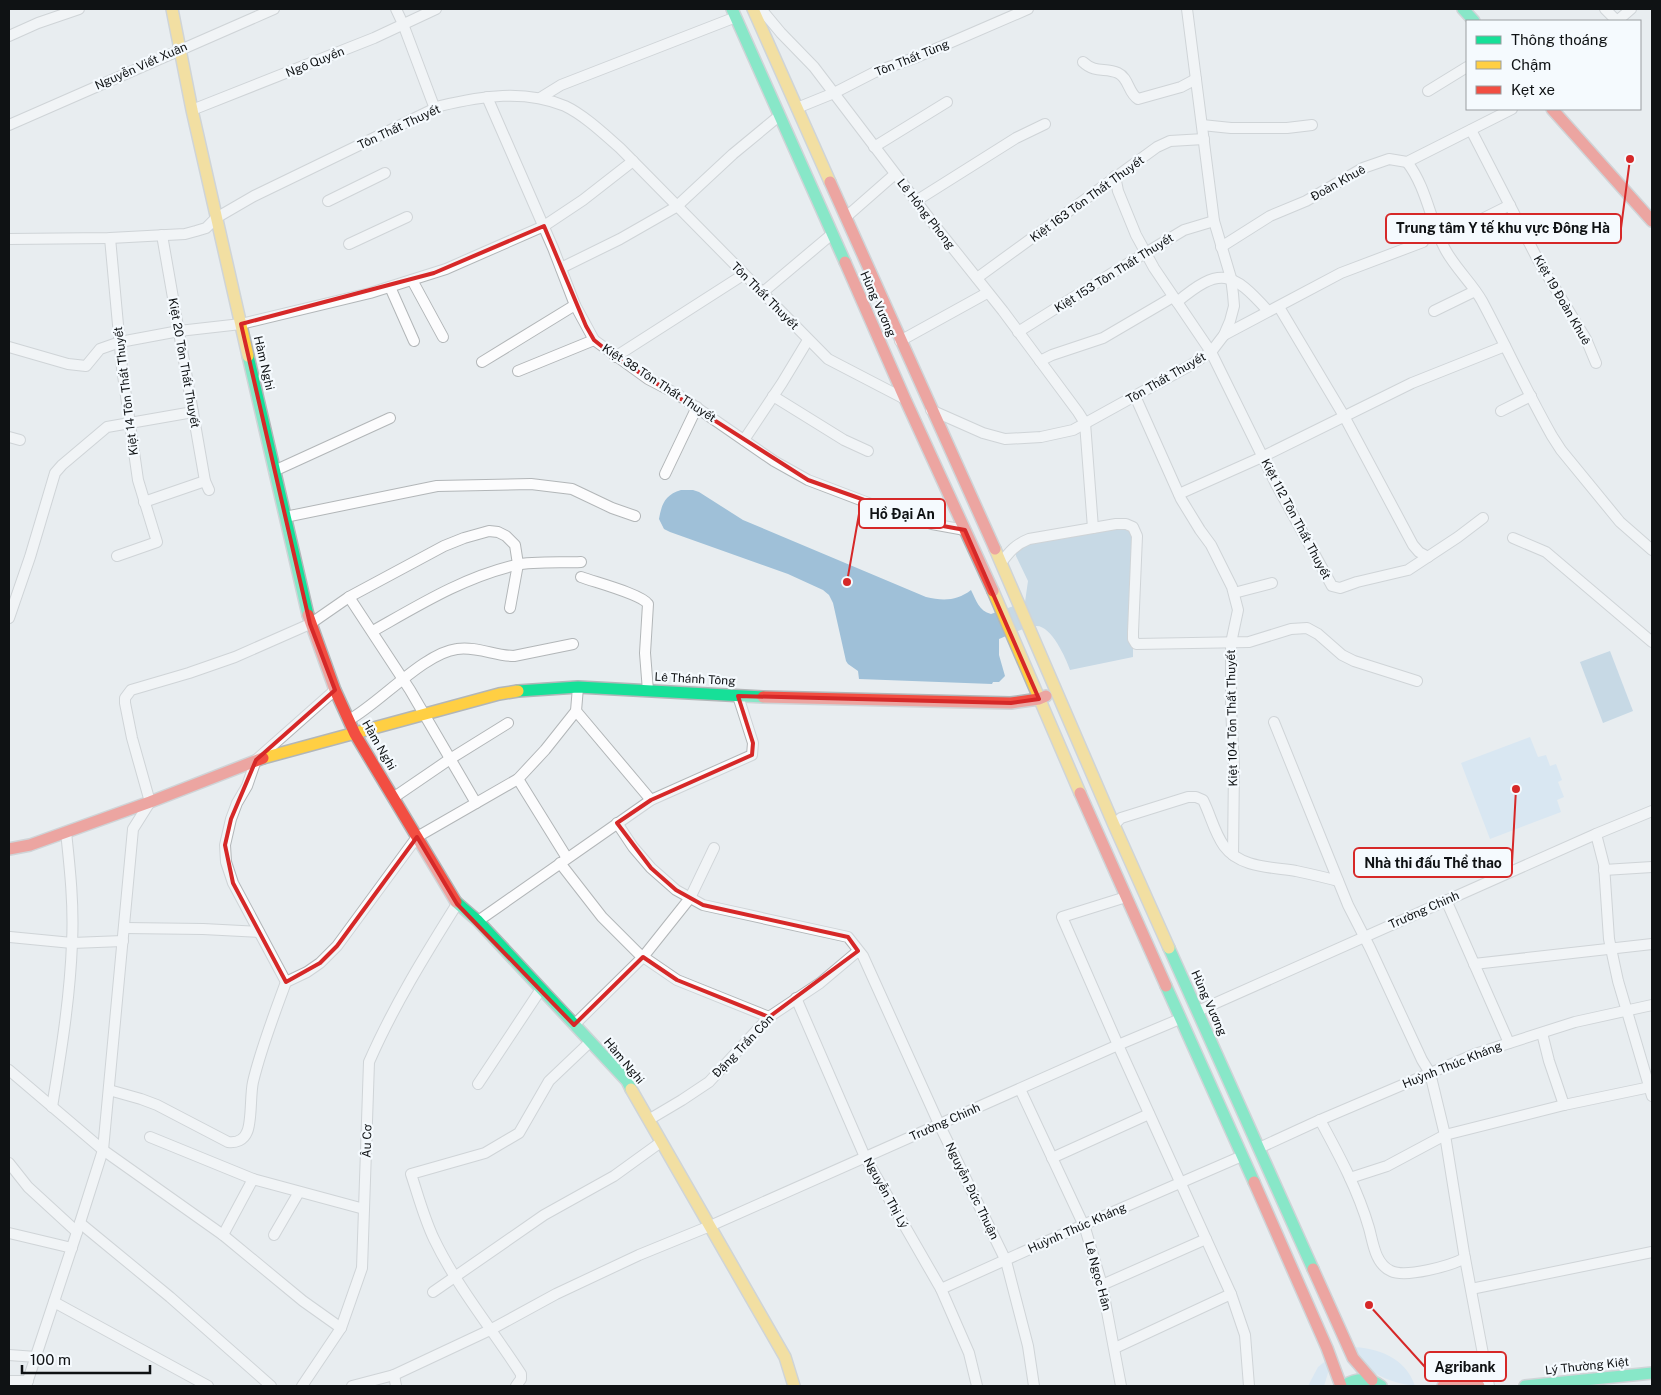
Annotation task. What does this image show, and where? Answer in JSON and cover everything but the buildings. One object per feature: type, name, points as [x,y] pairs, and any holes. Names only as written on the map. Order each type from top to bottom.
[{"type":"main road","name":"Hàm Nghi","points":[[172,9],[216,218],[310,624],[335,690],[355,734],[457,904],[478,921],[626,1081],[650,1119],[661,1142],[785,1357],[794,1386]]},
{"type":"main road","points":[[734,13],[753,9]]},
{"type":"main road","name":"Hùng Vương","points":[[753,9],[1001,563],[1114,825],[1353,1358],[1376,1383]]},
{"type":"main road","points":[[1463,9],[1473,20]]},
{"type":"main road","name":"Hùng Vương","points":[[734,13],[779,116],[808,176],[905,399],[1001,609],[1039,699]]},
{"type":"main road","points":[[779,116],[796,108]]},
{"type":"main road","points":[[1553,110],[1652,221]]},
{"type":"main road","points":[[832,233],[847,221]]},
{"type":"main road","points":[[905,399],[931,410]]},
{"type":"main road","name":"Lê Thánh Tông","points":[[9,849],[30,845],[150,802],[256,760],[499,694],[533,689],[578,687],[738,696],[1011,703],[1039,699],[1056,691]]},
{"type":"main road","points":[[1039,699],[1097,833],[1296,1276],[1342,1386],[1355,1379],[1364,1378],[1376,1383]]},
{"type":"main road","points":[[1097,833],[1114,825]]},
{"type":"main road","points":[[1126,897],[1143,889]]},
{"type":"main road","points":[[1180,1019],[1198,1012]]},
{"type":"main road","points":[[1242,1156],[1259,1148]]},
{"type":"main road","points":[[1296,1276],[1313,1268]]},
{"type":"main road","name":"Lý Thường Kiệt","points":[[1525,1386],[1592,1383],[1652,1373]]},
{"type":"main road","points":[[1443,1386],[1467,1383],[1479,1386]]},
{"type":"street","points":[[9,36],[38,23],[79,9]]},
{"type":"street","name":"Nguyễn Viết Xuân","points":[[9,124],[274,9]]},
{"type":"street","points":[[396,9],[435,109]]},
{"type":"street","name":"Ngô Quyền","points":[[192,110],[374,38],[436,9]]},
{"type":"street","name":"Lê Hồng Phong","points":[[761,9],[814,67],[977,278],[1085,423]]},
{"type":"street","name":"Tôn Thất Tùng","points":[[796,108],[834,93],[875,72],[917,57],[1028,9]]},
{"type":"street","name":"Tôn Thất Thuyết","points":[[931,410],[983,433],[1005,439],[1041,437],[1073,430],[1189,366],[1210,352],[1224,335],[1234,306],[1231,278],[1214,222],[1187,9]]},
{"type":"street","points":[[1604,9],[1616,20]]},
{"type":"street","points":[[1618,20],[1631,9]]},
{"type":"street","points":[[540,98],[562,85],[734,13]]},
{"type":"street","points":[[1083,62],[1091,69],[1120,74],[1138,99],[1181,87],[1196,79]]},
{"type":"street","points":[[1428,91],[1466,68]]},
{"type":"street","name":"Tôn Thất Thuyết","points":[[9,239],[110,238],[185,234],[206,228],[216,218],[254,196],[435,109],[473,98],[514,95],[540,98],[566,107],[595,126],[633,161],[676,207],[828,359],[905,399]]},
{"type":"street","name":"Kiệt 38 Tôn Thất Thuyết","points":[[487,97],[544,226],[575,306],[594,340],[648,379],[698,407],[774,461],[808,480],[878,507],[932,524],[965,530]]},
{"type":"street","points":[[874,147],[947,102]]},
{"type":"street","name":"Đoàn Khuê","points":[[1222,247],[1270,216],[1306,201],[1363,168],[1389,159],[1407,162],[1510,110]]},
{"type":"street","points":[[561,268],[620,239],[676,207],[733,154],[779,116]]},
{"type":"street","points":[[916,201],[1016,138],[1045,124]]},
{"type":"street","points":[[1202,126],[1287,128],[1312,125]]},
{"type":"street","name":"Kiệt 19 Đoàn Khuê","points":[[1471,130],[1538,260],[1586,340],[1596,363]]},
{"type":"street","name":"Kiệt 163 Tôn Thất Thuyết","points":[[977,278],[1071,211],[1157,146],[1170,141],[1204,139]]},
{"type":"street","points":[[9,347],[68,364],[86,366],[100,349],[120,342],[178,330],[241,324],[390,287],[446,269],[544,226],[583,200],[633,161]]},
{"type":"street","points":[[1407,162],[1422,189],[1440,238],[1452,261],[1481,300],[1545,425],[1561,450],[1620,522],[1652,550]]},
{"type":"street","points":[[328,201],[385,174]]},
{"type":"street","points":[[847,221],[895,174]]},
{"type":"street","name":"Kiệt 112 Tôn Thất Thuyết","points":[[1115,176],[1118,191],[1128,218],[1146,253],[1210,352],[1262,457],[1332,586],[1340,588],[1408,570],[1483,518]]},
{"type":"street","points":[[1440,238],[1510,205]]},
{"type":"street","points":[[348,244],[407,217]]},
{"type":"street","name":"Kiệt 153 Tôn Thất Thuyết","points":[[1018,332],[1184,230],[1214,222]]},
{"type":"street","points":[[762,293],[832,233]]},
{"type":"street","name":"Kiệt 20 Tôn Thất Thuyết","points":[[144,502],[207,486],[162,236]]},
{"type":"street","name":"Kiệt 14 Tôn Thất Thuyết","points":[[110,238],[129,422],[138,480],[157,542],[117,556]]},
{"type":"street","points":[[1224,335],[1342,273],[1423,242]]},
{"type":"street","points":[[616,357],[744,275]]},
{"type":"street","points":[[1040,361],[1103,338],[1210,279],[1231,278],[1247,290],[1268,311]]},
{"type":"street","points":[[412,280],[442,337]]},
{"type":"street","points":[[390,287],[414,341]]},
{"type":"street","points":[[1434,311],[1475,291]]},
{"type":"street","points":[[900,341],[987,293]]},
{"type":"street","points":[[482,362],[575,306]]},
{"type":"street","points":[[1279,307],[1344,416],[1413,545],[1419,552],[1428,557]]},
{"type":"street","points":[[518,372],[594,340]]},
{"type":"street","points":[[744,440],[808,340]]},
{"type":"street","points":[[1179,494],[1262,457],[1412,383],[1505,346]]},
{"type":"street","points":[[773,396],[844,440],[868,451]]},
{"type":"street","name":"Kiệt 104 Tôn Thất Thuyết","points":[[1135,396],[1179,494],[1200,530],[1211,544],[1234,593],[1238,610],[1231,642],[1231,707],[1234,767],[1233,855]]},
{"type":"street","points":[[1501,411],[1531,396]]},
{"type":"street","points":[[665,474],[698,407]]},
{"type":"street","points":[[9,618],[30,557],[55,473],[62,465],[107,427],[193,412]]},
{"type":"street","points":[[274,471],[390,418]]},
{"type":"street","points":[[1085,423],[1093,528]]},
{"type":"street","points":[[9,437],[20,440]]},
{"type":"street","points":[[285,517],[437,486],[531,484],[572,489],[612,508],[635,516]]},
{"type":"street","points":[[1001,563],[1012,549],[1029,539],[1116,524],[1126,524],[1132,527],[1137,536],[1133,632],[1133,639],[1136,644],[1249,642],[1291,629],[1307,628],[1318,634],[1342,655],[1417,681]]},
{"type":"street","points":[[9,1381],[27,1384],[103,1150],[133,829],[150,802],[132,738],[126,703],[130,690],[235,657],[310,624],[349,597],[444,546],[489,531],[501,533],[512,540],[517,549],[518,564],[510,608]]},
{"type":"street","points":[[1513,538],[1546,552],[1652,642]]},
{"type":"street","points":[[373,631],[444,591],[472,578],[518,564],[581,562]]},
{"type":"street","points":[[581,577],[645,600],[648,604],[645,647],[648,691]]},
{"type":"street","points":[[1234,593],[1272,583]]},
{"type":"street","points":[[349,597],[404,679],[476,803]]},
{"type":"street","points":[[349,720],[436,657],[457,649],[514,656],[573,644]]},
{"type":"street","points":[[109,1090],[157,1105],[224,1141],[232,1143],[240,1140],[248,1131],[251,1095],[256,1070],[286,982],[307,972],[320,963],[337,946],[417,837],[518,779],[576,711],[578,687]]},
{"type":"street","points":[[286,982],[233,883],[224,853],[231,819],[237,803],[247,786],[256,760],[335,690]]},
{"type":"street","points":[[478,921],[650,800],[752,755],[753,743],[738,696]]},
{"type":"street","points":[[576,711],[650,800]]},
{"type":"street","points":[[1274,722],[1348,905],[1430,1073],[1445,1135],[1465,1258],[1489,1386]]},
{"type":"street","points":[[393,798],[450,759],[508,723]]},
{"type":"street","points":[[518,779],[563,861],[602,917],[643,957],[677,980],[769,1017]]},
{"type":"street","points":[[1114,825],[1121,818],[1183,799],[1196,797],[1203,800],[1214,828],[1224,846],[1233,855],[1265,867],[1300,872],[1338,881]]},
{"type":"street","name":"Trường Chinh","points":[[1198,1012],[1446,900],[1652,811]]},
{"type":"street","points":[[617,823],[632,847],[651,868],[676,890],[690,898],[711,907],[848,937],[858,951]]},
{"type":"street","points":[[52,1107],[67,1004],[72,943],[72,891],[66,832]]},
{"type":"street","points":[[1350,1178],[1388,1166],[1445,1135],[1564,1105],[1651,1092],[1626,1010],[1611,949],[1604,870],[1596,834]]},
{"type":"street","points":[[574,1025],[643,957],[690,898],[714,848]]},
{"type":"street","points":[[1604,870],[1652,867]]},
{"type":"street","points":[[1126,897],[1062,917],[1179,1182],[1231,1294],[1246,1335],[1249,1386]]},
{"type":"street","points":[[1446,900],[1509,1043]]},
{"type":"street","name":"Âu Cơ","points":[[302,1386],[341,1328],[362,1268],[369,1062],[380,1036],[398,1003],[457,904]]},
{"type":"street","points":[[125,928],[259,932]]},
{"type":"street","points":[[10,937],[72,943],[123,941]]},
{"type":"street","points":[[1474,964],[1652,944]]},
{"type":"street","name":"Đặng Trần Côn","points":[[650,1119],[709,1082],[769,1017],[820,983],[858,951]]},
{"type":"street","name":"Nguyễn Đức Thuận","points":[[858,951],[1006,1261],[1028,1346],[1034,1386]]},
{"type":"street","points":[[478,1084],[541,989]]},
{"type":"street","name":"Nguyễn Thị Lý","points":[[796,998],[865,1157],[941,1290],[969,1353],[977,1386]]},
{"type":"street","name":"Huỳnh Thúc Kháng","points":[[1259,1148],[1476,1054],[1575,1022],[1652,1005]]},
{"type":"street","name":"Trường Chinh","points":[[352,1386],[394,1375],[490,1330],[556,1294],[639,1255],[710,1226],[1180,1019]]},
{"type":"street","points":[[1542,1032],[1549,1061],[1564,1105]]},
{"type":"street","points":[[516,1386],[521,1379],[521,1374],[454,1276],[433,1237],[411,1174],[485,1152],[520,1132],[549,1081],[590,1042]]},
{"type":"street","points":[[9,1070],[103,1150],[223,1235],[303,1301],[341,1328]]},
{"type":"street","name":"Lê Ngọc Hân","points":[[1020,1089],[1083,1225],[1102,1285],[1121,1386]]},
{"type":"street","points":[[1052,1158],[1149,1114]]},
{"type":"street","points":[[1320,1120],[1350,1178],[1378,1259],[1390,1271],[1400,1273],[1427,1270],[1456,1263],[1465,1258]]},
{"type":"street","points":[[150,1137],[253,1179],[364,1209]]},
{"type":"street","points":[[433,1292],[544,1215],[614,1176],[661,1142]]},
{"type":"street","name":"Huỳnh Thúc Kháng","points":[[941,1290],[1179,1182],[1242,1156]]},
{"type":"street","points":[[9,1164],[28,1187],[170,1297],[271,1386]]},
{"type":"street","points":[[223,1235],[253,1179]]},
{"type":"street","points":[[274,1235],[299,1192]]},
{"type":"street","points":[[9,1232],[72,1248]]},
{"type":"street","points":[[1102,1285],[1206,1239]]},
{"type":"street","points":[[1471,1289],[1652,1252]]},
{"type":"street","points":[[1115,1348],[1231,1294]]},
{"type":"street","points":[[54,1302],[208,1386]]},
{"type":"street","points":[[9,1355],[36,1357]]},
{"type":"street","points":[[394,1375],[396,1386]]},
{"type":"highlighted area","points":[[544,226],[586,326],[594,340],[615,357],[808,480],[932,524],[965,530],[1039,699],[1011,703],[738,696],[753,743],[752,755],[651,800],[617,823],[651,868],[676,890],[703,905],[848,937],[858,951],[769,1017],[677,980],[643,957],[574,1025],[457,904],[417,837],[337,946],[320,963],[286,982],[233,883],[225,845],[231,819],[256,760],[335,690],[310,624],[241,324],[434,273]]},
{"type":"shaded area","points":[[681,490],[699,492],[743,520],[926,597],[950,599],[966,594],[971,590],[981,608],[991,614],[1025,602],[1028,581],[1016,556],[1016,549],[1021,544],[1125,521],[1134,527],[1129,643],[1133,644],[1133,657],[1070,670],[1052,636],[1042,627],[1036,626],[1022,629],[999,639],[999,655],[1005,676],[999,682],[993,682],[992,684],[859,679],[858,671],[846,661],[833,603],[829,595],[823,590],[788,574],[664,529],[659,519],[661,508],[671,494]]},
{"type":"shaded area","points":[[1610,651],[1633,711],[1603,723],[1580,662]]},
{"type":"shaded area","points":[[1530,737],[1538,757],[1546,755],[1550,766],[1556,764],[1562,780],[1558,782],[1564,797],[1557,800],[1561,812],[1490,839],[1461,763]]},
{"type":"shaded area","points":[[1350,1347],[1370,1349],[1398,1361],[1411,1376],[1415,1386],[1403,1384],[1374,1373]]},
{"type":"shaded area","points":[[1328,1359],[1328,1373],[1324,1386],[1308,1386],[1318,1367]]},
{"type":"traffic: fast","points":[[732,9],[845,262]]},
{"type":"traffic: fast","points":[[1463,9],[1473,20]]},
{"type":"traffic: fast","points":[[248,356],[308,615]]},
{"type":"traffic: fast","points":[[518,691],[578,687],[763,697]]},
{"type":"traffic: fast","points":[[456,902],[478,921],[627,1081],[631,1089]]},
{"type":"traffic: fast","points":[[1169,948],[1313,1269]]},
{"type":"traffic: fast","points":[[1166,986],[1254,1182]]},
{"type":"traffic: fast","points":[[1525,1386],[1652,1373]]},
{"type":"traffic: fast","points":[[1343,1386],[1353,1381],[1362,1380],[1372,1381],[1381,1386]]},
{"type":"traffic: slow","points":[[172,9],[192,110],[248,356]]},
{"type":"traffic: slow","points":[[753,9],[830,182]]},
{"type":"traffic: slow","points":[[995,549],[1169,948]]},
{"type":"traffic: slow","points":[[993,591],[1080,793]]},
{"type":"traffic: slow","points":[[263,758],[499,694],[518,691]]},
{"type":"traffic: slow","points":[[631,1089],[785,1357],[794,1386]]},
{"type":"traffic: jam","points":[[1553,110],[1652,221]]},
{"type":"traffic: jam","points":[[830,182],[995,549]]},
{"type":"traffic: jam","points":[[845,262],[993,591]]},
{"type":"traffic: jam","points":[[308,615],[335,690],[355,734],[456,902]]},
{"type":"traffic: jam","points":[[763,697],[1011,703],[1039,699],[1046,696]]},
{"type":"traffic: jam","points":[[9,849],[30,845],[150,802],[263,758]]},
{"type":"traffic: jam","points":[[1080,793],[1166,986]]},
{"type":"traffic: jam","points":[[1254,1182],[1327,1348],[1341,1386]]},
{"type":"traffic: jam","points":[[1313,1269],[1353,1358],[1372,1380]]},
{"type":"traffic: jam","points":[[1443,1386],[1467,1383],[1479,1386]]},
{"type":"place","name":"Trung tâm Y tế khu vực Đông Hà","points":[[1630,159]]},
{"type":"place","name":"Hồ Đại An","points":[[847,582]]},
{"type":"place","name":"Nhà thi đấu Thể thao","points":[[1516,789]]},
{"type":"place","name":"Agribank","points":[[1369,1305]]}]
